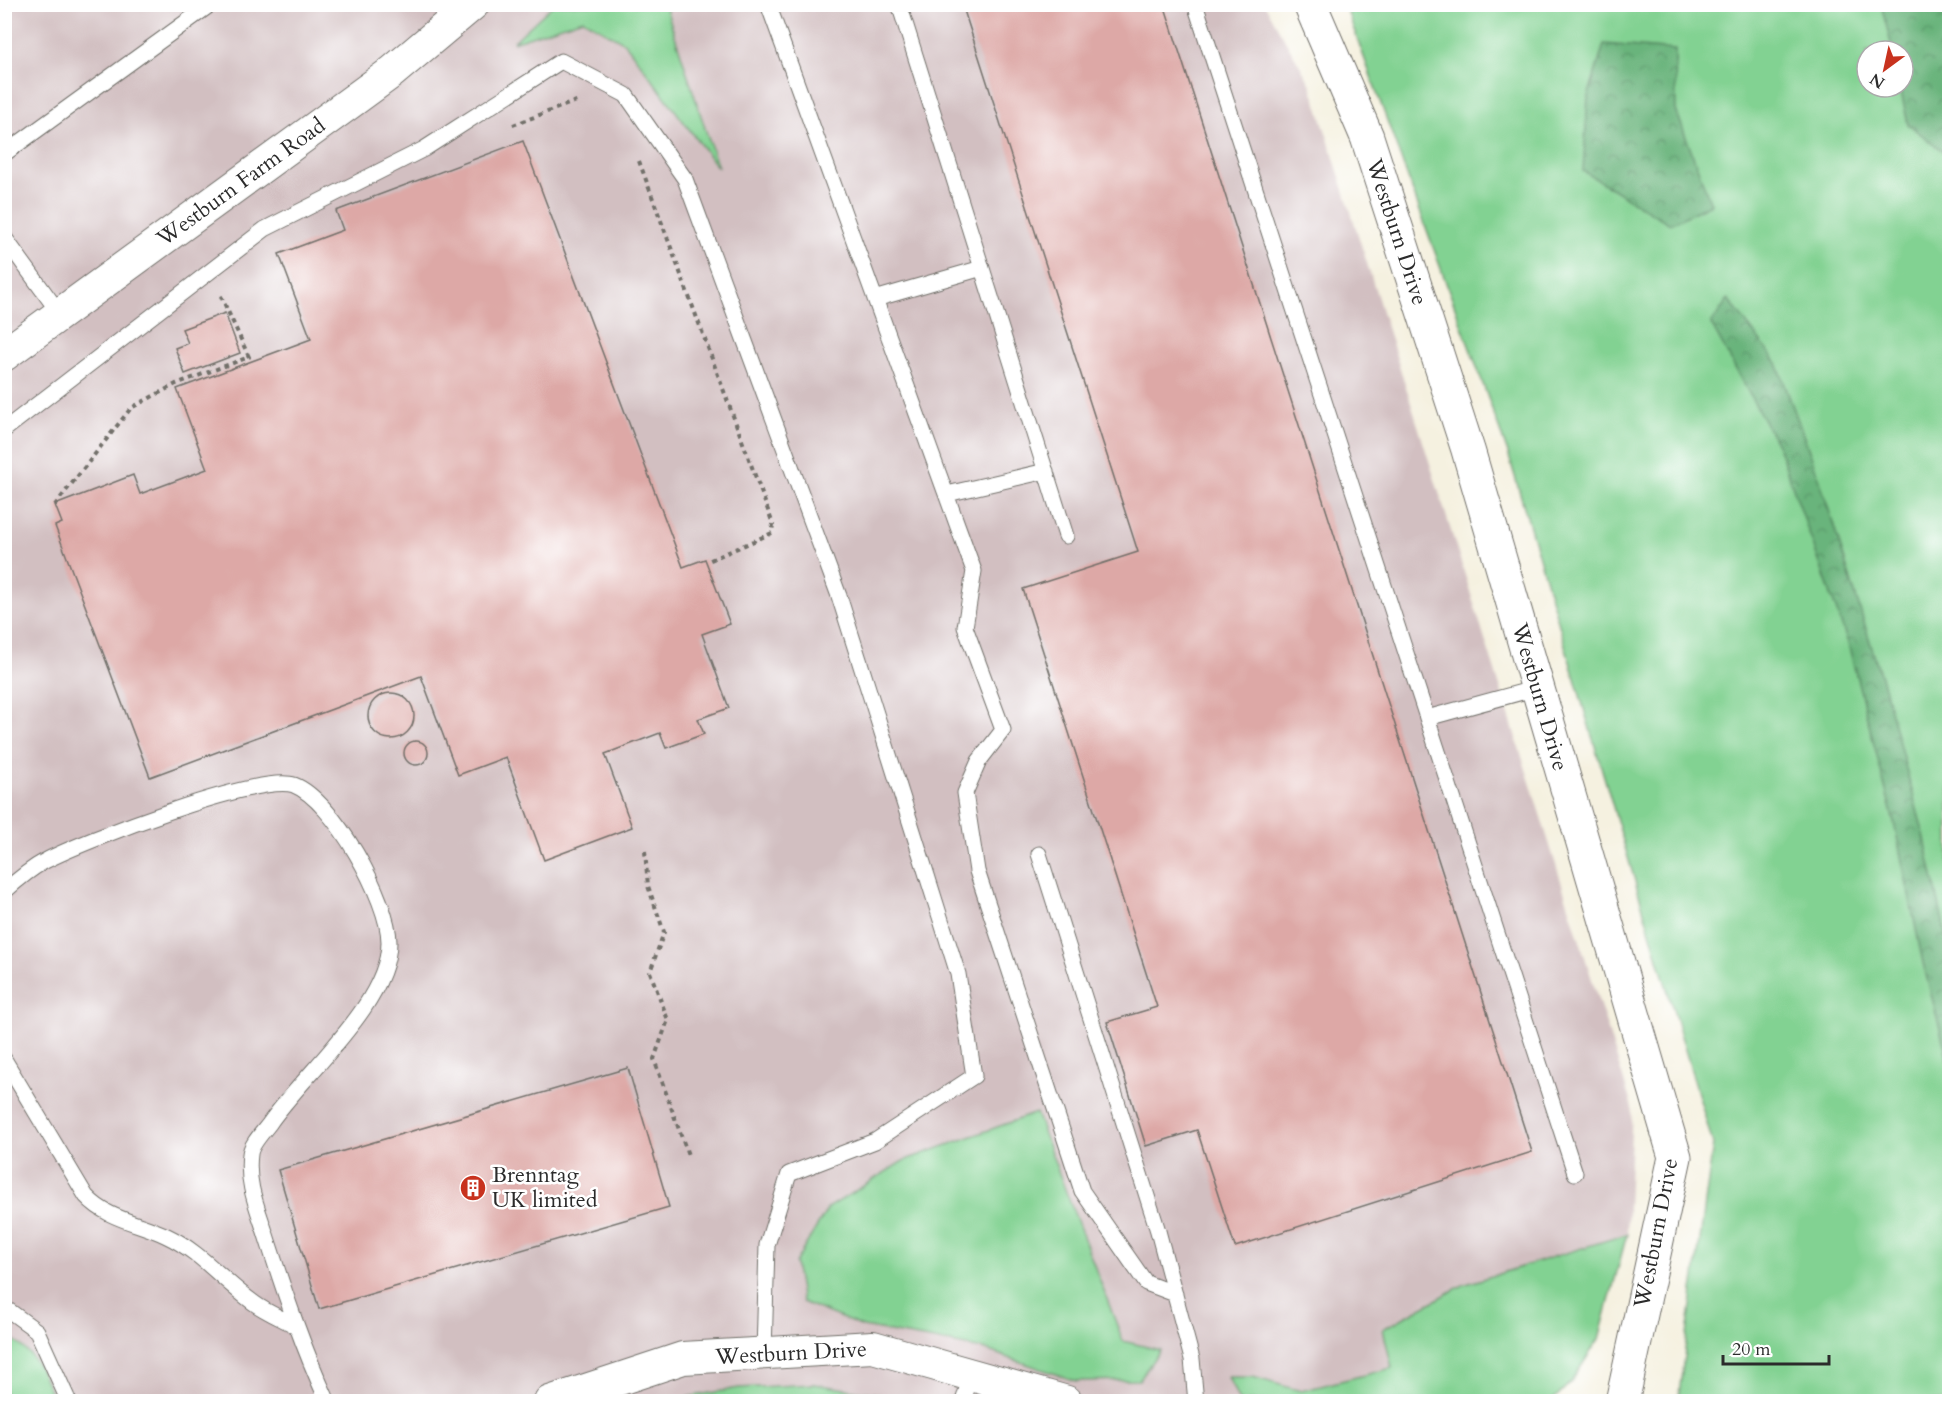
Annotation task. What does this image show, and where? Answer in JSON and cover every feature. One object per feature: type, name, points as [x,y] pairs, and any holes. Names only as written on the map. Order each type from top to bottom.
[{"type":"street","name":"Westburn Farm Road","points":[[4,355],[392,72],[473,4]]},
{"type":"street","name":"Westburn Drive","points":[[1310,4],[1367,137],[1467,450],[1675,1157],[1622,1401]]},
{"type":"street","name":"Westburn Drive","points":[[556,1401],[683,1358],[873,1347],[967,1388],[1066,1401]]},
{"type":"lane","points":[[4,154],[211,4]]},
{"type":"lane","points":[[768,4],[974,571],[965,627],[1003,730],[979,761],[965,793],[977,871],[1082,1191],[1146,1283],[1175,1294]]},
{"type":"lane","points":[[899,4],[1066,536]]},
{"type":"lane","points":[[1195,4],[1575,1173]]},
{"type":"lane","points":[[4,430],[265,229],[424,149],[561,61],[626,95],[685,180],[839,596],[958,974],[974,1076],[876,1142],[789,1174],[767,1245],[764,1353]]},
{"type":"lane","points":[[4,237],[60,314]]},
{"type":"lane","points":[[875,299],[982,268]]},
{"type":"lane","points":[[947,494],[1046,471]]},
{"type":"lane","points":[[1427,718],[1537,688]]},
{"type":"lane","points":[[4,892],[44,861],[194,802],[273,782],[293,785],[312,796],[354,849],[383,906],[389,943],[382,975],[347,1033],[280,1108],[250,1150],[249,1184],[294,1325],[328,1401]]},
{"type":"lane","points":[[1039,855],[1158,1231],[1192,1359],[1196,1401]]},
{"type":"lane","points":[[4,1059],[86,1196],[95,1206],[107,1214],[167,1236],[184,1246],[254,1303],[294,1325]]},
{"type":"lane","points":[[4,1307],[37,1331],[69,1401]]},
{"type":"path","points":[[507,127],[582,99]]},
{"type":"path","points":[[636,154],[773,524],[772,533],[706,562]]},
{"type":"path","points":[[55,505],[131,408],[176,384],[249,357],[218,288]]},
{"type":"path","points":[[645,851],[648,886],[664,932],[650,972],[668,1020],[654,1059],[688,1155]]},
{"type":"shaded area","points":[[5,5],[1265,5],[1311,85],[1632,1107],[1627,1234],[1463,1285],[1400,1401],[5,1401]]},
{"type":"green space","points":[[553,5],[665,5],[718,168],[625,43],[583,19],[513,42]]},
{"type":"green space","points":[[1345,5],[1949,5],[1949,1401],[1678,1401],[1713,1144],[1508,453]]},
{"type":"green space","points":[[1881,5],[1949,5],[1949,156],[1908,124],[1903,99],[1915,99],[1915,39],[1890,39]]},
{"type":"green space","points":[[1604,44],[1675,50],[1676,110],[1711,204],[1670,224],[1583,171],[1588,97]]},
{"type":"green space","points":[[1728,299],[1777,363],[1819,478],[1882,680],[1924,835],[1949,949],[1949,1064],[1923,963],[1894,822],[1848,643],[1779,448],[1711,324]]},
{"type":"green space","points":[[1036,1113],[1123,1341],[1160,1350],[1139,1380],[1076,1381],[983,1349],[863,1327],[802,1302],[795,1263],[828,1208],[903,1161]]},
{"type":"green space","points":[[1627,1234],[1599,1339],[1571,1382],[1552,1401],[1239,1401],[1228,1377],[1253,1377],[1301,1391],[1392,1368],[1383,1329],[1463,1285]]},
{"type":"green space","points":[[5,1335],[31,1355],[54,1401],[5,1401]]},
{"type":"green space","points":[[814,1384],[877,1394],[893,1401],[665,1401],[739,1388]]},
{"type":"building","points":[[962,4],[1164,4],[1532,1152],[1235,1247],[1197,1130],[1146,1146],[1107,1022],[1157,1007],[1023,589],[1138,552]]},
{"type":"building","points":[[523,141],[683,567],[705,559],[730,624],[702,634],[729,708],[698,719],[704,734],[666,748],[660,733],[605,754],[632,827],[544,860],[506,757],[458,775],[421,676],[150,777],[55,526],[62,523],[55,505],[133,475],[140,494],[207,469],[177,389],[311,339],[279,254],[343,230],[336,211]]},
{"type":"building","points":[[225,313],[240,353],[185,374],[175,348],[188,343],[182,329]]},
{"type":"building","points":[[391,693],[407,700],[414,716],[407,732],[391,739],[375,732],[368,716],[375,700]]},
{"type":"building","points":[[416,741],[425,744],[428,753],[425,762],[416,765],[407,762],[404,753],[407,744]]},
{"type":"building","name":"Brenntag UK limited","points":[[628,1068],[669,1207],[319,1309],[278,1170]]},
{"type":"place","name":"Brenntag UK limited","points":[[473,1188]]}]
